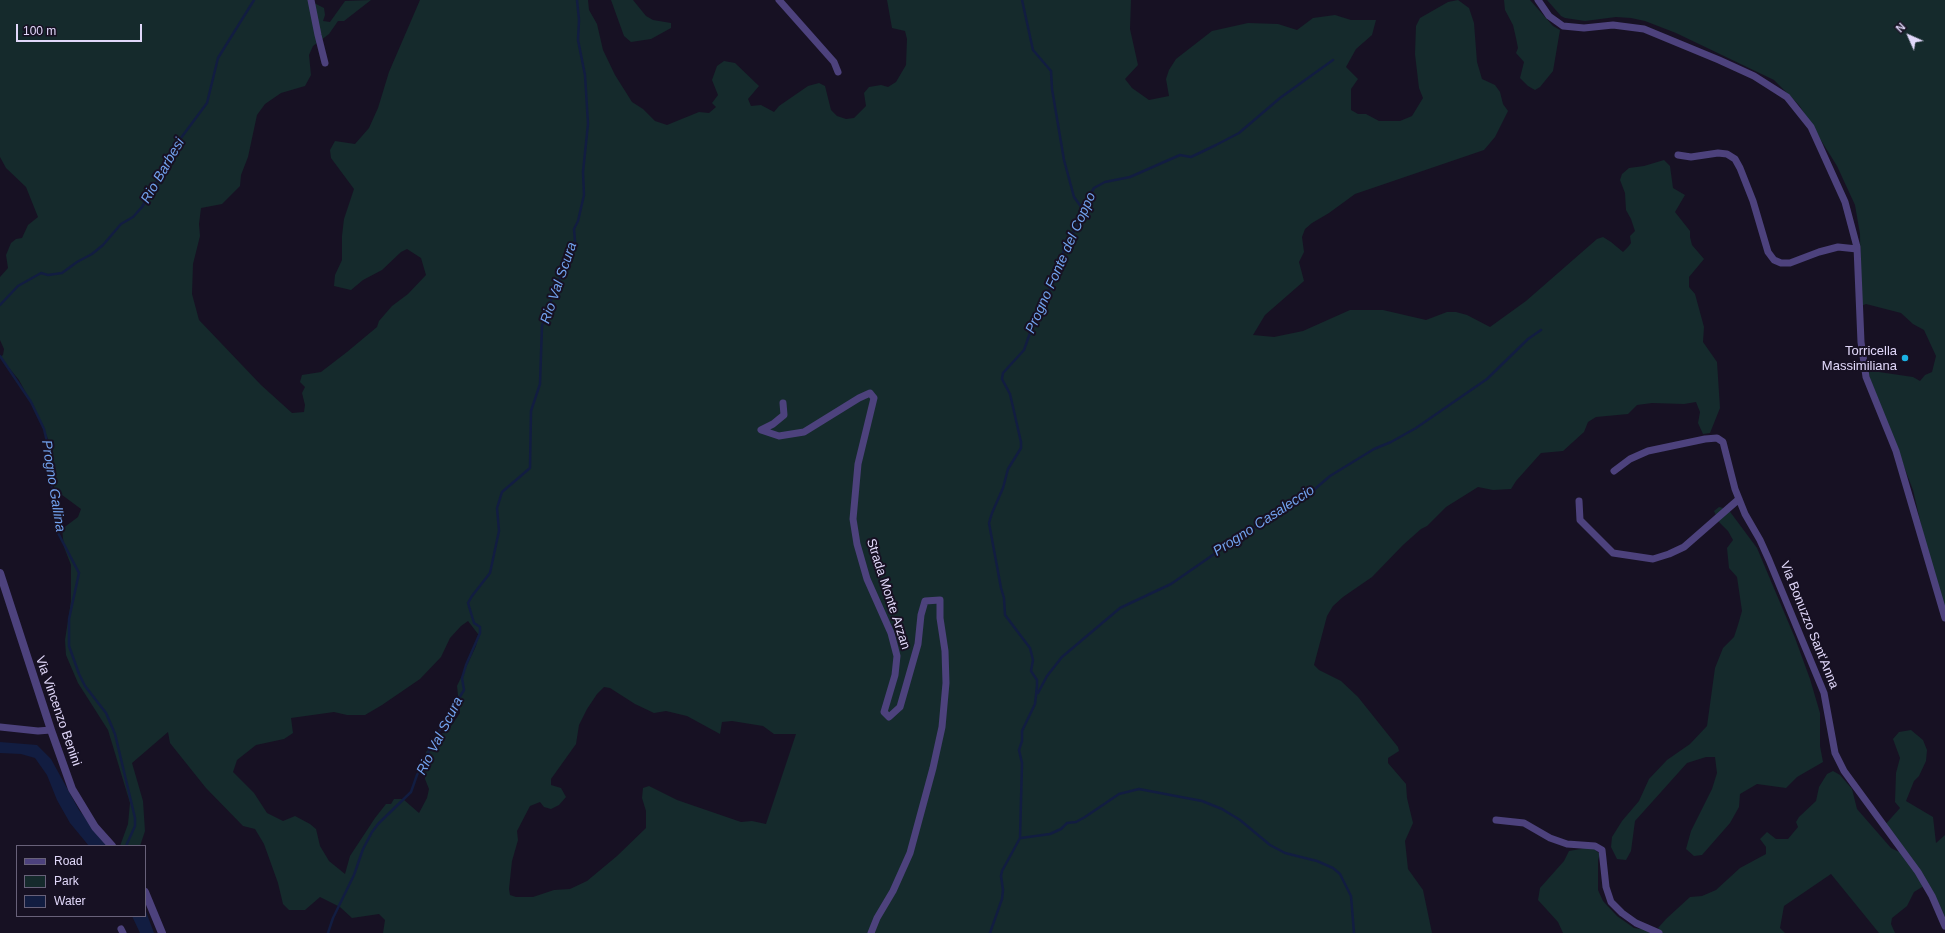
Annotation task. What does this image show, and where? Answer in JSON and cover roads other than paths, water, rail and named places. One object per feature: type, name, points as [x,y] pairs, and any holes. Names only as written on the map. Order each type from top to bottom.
[{"type":"street","points":[[311,0],[325,64]]},
{"type":"street","points":[[779,0],[834,62],[838,72]]},
{"type":"street","points":[[1538,0],[1549,16],[1563,26],[1584,28],[1613,25],[1644,29],[1740,69],[1787,97],[1811,127],[1845,202],[1857,249],[1861,342],[1866,377],[1896,451],[1945,618]]},
{"type":"street","points":[[1678,155],[1691,157],[1718,153],[1727,154],[1734,159],[1740,168],[1753,201],[1768,252],[1774,260],[1781,263],[1790,264],[1819,252],[1838,247],[1857,249]]},
{"type":"street","name":"Strada Monte Arzan","points":[[782,403],[784,415],[773,424],[761,430],[779,436],[804,432],[858,398],[870,393],[874,398],[858,464],[853,519],[857,544],[867,579],[891,633],[897,656],[895,675],[884,712],[889,717],[900,707],[918,644],[921,615],[925,601],[940,600],[940,618],[945,651],[946,683],[942,727],[910,853],[893,891],[877,918],[871,933]]},
{"type":"street","name":"Via Bonuzzo Sant'Anna","points":[[1614,471],[1630,459],[1648,451],[1705,439],[1717,438],[1723,442],[1739,500],[1769,560],[1824,693],[1835,754],[1844,771],[1918,872],[1932,896],[1945,926]]},
{"type":"street","points":[[1579,501],[1580,520],[1613,553],[1653,559],[1684,547],[1739,500]]},
{"type":"street","name":"Via Vincenzo Benini","points":[[0,573],[51,730],[72,789],[95,827],[111,845]]},
{"type":"street","points":[[0,728],[38,731],[51,730]]},
{"type":"street","points":[[1496,820],[1524,823],[1550,838],[1567,844],[1595,846],[1602,850],[1606,887],[1611,902],[1622,913],[1636,923],[1659,933]]},
{"type":"street","points":[[146,894],[162,933]]},
{"type":"water","points":[[0,742],[37,745],[51,759],[79,810],[107,845],[88,845],[70,823],[57,800],[47,775],[35,758],[21,754],[0,753]]},
{"type":"water","points":[[146,912],[154,933],[140,933],[132,917],[146,917]]},
{"type":"waterway","name":"Rio Barbesi","points":[[0,305],[18,286],[41,273],[48,275],[62,273],[77,262],[92,254],[103,245],[121,224],[133,217],[142,207],[165,168],[175,146],[207,103],[218,58],[254,0]]},
{"type":"waterway","name":"Rio Val Scura","points":[[328,933],[333,918],[354,875],[363,849],[372,832],[378,824],[411,792],[417,775],[439,731],[464,690],[462,678],[480,633],[480,627],[474,623],[468,603],[490,573],[499,531],[497,508],[502,492],[530,468],[531,411],[540,384],[542,326],[575,241],[574,229],[578,221],[584,195],[583,172],[588,124],[585,75],[578,40],[579,20],[577,0]]},
{"type":"waterway","points":[[1022,0],[1033,50],[1051,71],[1052,89],[1064,160],[1074,197],[1085,212]]},
{"type":"waterway","name":"Progno Fonte del Coppo","points":[[990,933],[1002,899],[1002,871],[1020,838],[1022,763],[1019,750],[1022,741],[1022,731],[1035,704],[1037,686],[1037,680],[1031,671],[1033,660],[1030,648],[1005,615],[1004,598],[989,523],[1003,488],[1008,469],[1021,448],[1010,394],[1002,379],[1003,373],[1024,350],[1036,316],[1055,279],[1064,250],[1087,207],[1094,188],[1105,182],[1130,177],[1180,155],[1191,157],[1239,133],[1280,98],[1333,60]]},
{"type":"waterway","name":"Progno Casaleccio","points":[[1038,693],[1047,676],[1062,657],[1120,608],[1171,584],[1246,532],[1301,501],[1330,476],[1374,449],[1391,442],[1416,428],[1487,379],[1528,339],[1541,330]]},
{"type":"waterway","name":"Progno Gallina","points":[[0,356],[31,402],[44,429],[48,446],[57,531],[79,573],[69,619],[69,646],[85,686],[106,713],[115,734],[135,818],[135,826],[126,845]]},
{"type":"waterway","points":[[1021,838],[1050,834],[1061,829],[1067,823],[1076,822],[1085,817],[1119,794],[1139,789],[1202,801],[1222,809],[1240,820],[1270,845],[1285,853],[1317,861],[1333,868],[1340,874],[1351,896],[1354,933]]},
{"type":"place","name":"Torricella Massimiliana","points":[[1905,358]]}]
